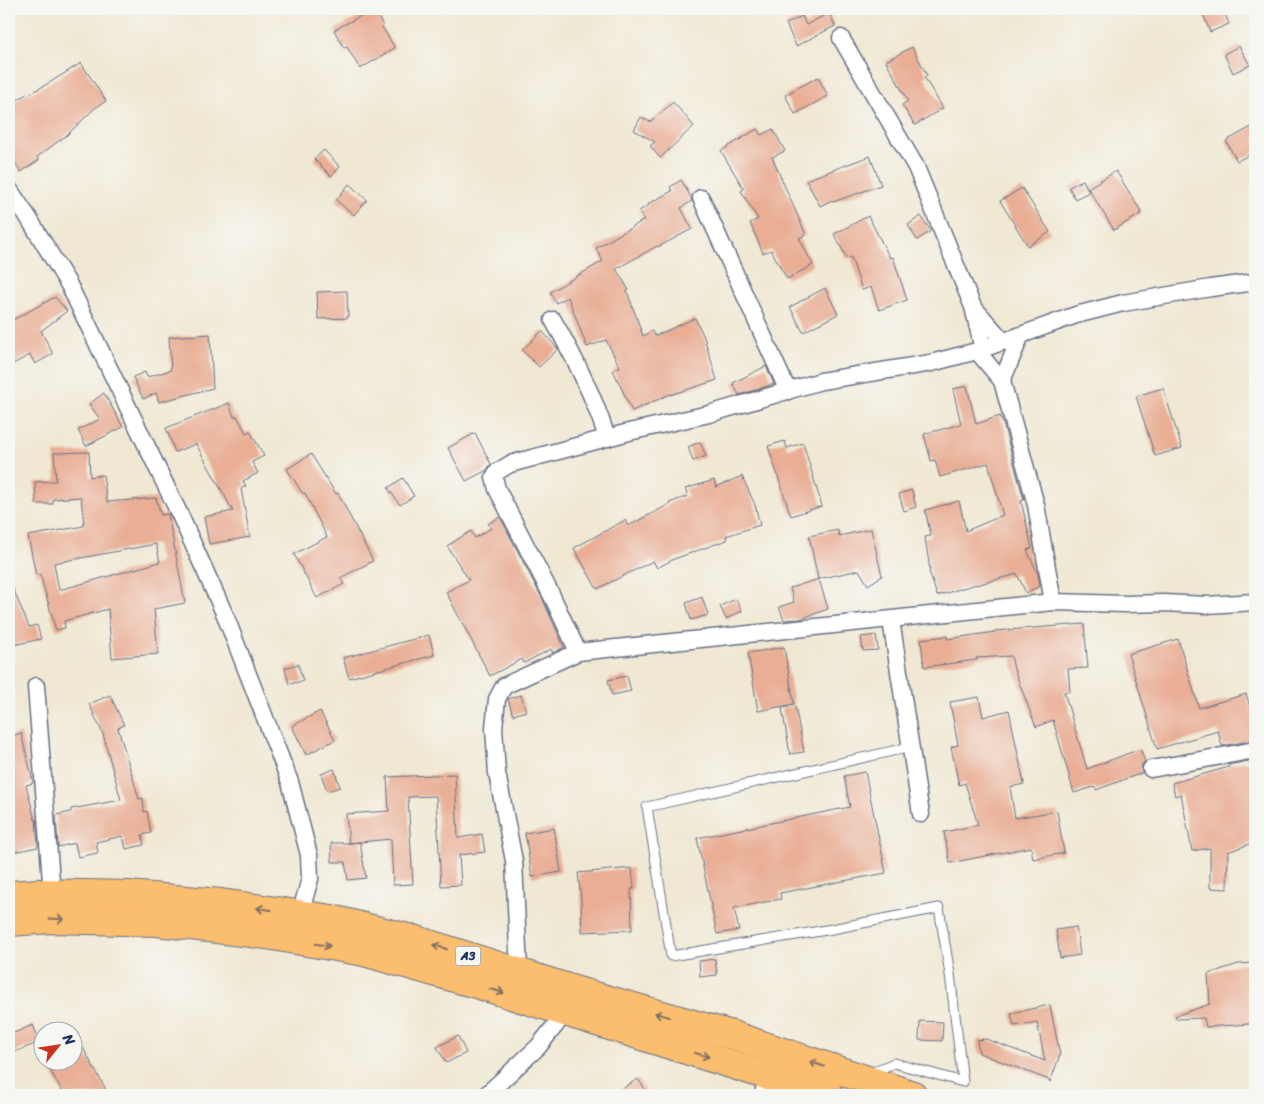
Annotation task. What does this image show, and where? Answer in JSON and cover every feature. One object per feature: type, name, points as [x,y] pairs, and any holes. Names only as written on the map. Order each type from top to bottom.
[{"type":"highway","name":"A3","points":[[9,895],[128,895],[220,904],[332,919],[417,940],[581,992],[732,1035],[913,1095]]},
{"type":"highway","name":"A3","points":[[9,922],[52,919],[157,922],[267,935],[364,952],[566,1012],[765,1086],[829,1095]]},
{"type":"street","points":[[840,38],[916,167],[973,307],[980,350],[1002,382],[1036,505],[1053,602]]},
{"type":"street","points":[[9,188],[69,285],[179,513],[228,622],[290,782],[309,855],[310,879],[300,914]]},
{"type":"street","points":[[701,198],[788,391]]},
{"type":"street","points":[[578,652],[552,596],[497,489],[494,477],[497,472],[510,464],[607,438],[709,414],[821,381],[931,363],[980,350],[1076,315],[1124,303],[1255,282]]},
{"type":"street","points":[[973,307],[1004,342]]},
{"type":"street","points":[[553,320],[578,363],[601,418],[607,438]]},
{"type":"street","points":[[1002,382],[1021,335]]},
{"type":"street","points":[[519,972],[514,861],[496,764],[494,728],[497,699],[504,686],[578,652],[1053,602],[1207,605],[1255,602]]},
{"type":"street","points":[[891,620],[921,814]]},
{"type":"street","points":[[36,686],[52,894]]},
{"type":"street","points":[[1151,769],[1255,750]]},
{"type":"street","points":[[486,1095],[538,1047],[566,1012]]},
{"type":"lane","points":[[858,1078],[894,1063],[963,1082],[950,974],[939,908],[832,929],[671,956],[647,808],[910,747]]},
{"type":"building","points":[[374,9],[395,48],[360,69],[347,47],[344,48],[334,30]]},
{"type":"building","points":[[1201,9],[1223,9],[1229,24],[1210,32]]},
{"type":"building","points":[[829,13],[835,26],[796,46],[786,24],[802,16],[806,25]]},
{"type":"building","points":[[1239,46],[1250,65],[1233,73],[1224,54]]},
{"type":"building","points":[[912,47],[927,75],[924,77],[943,108],[915,125],[902,105],[908,101],[886,61]]},
{"type":"building","points":[[81,63],[106,101],[95,108],[67,135],[37,157],[39,160],[21,172],[9,153],[9,105]]},
{"type":"building","points":[[818,77],[828,96],[795,114],[785,95]]},
{"type":"building","points":[[673,102],[694,126],[660,158],[650,146],[655,142],[634,130],[641,117],[650,122]]},
{"type":"building","points":[[1255,125],[1255,152],[1237,161],[1226,141]]},
{"type":"building","points":[[757,129],[761,135],[773,129],[785,151],[772,157],[806,235],[799,238],[813,265],[787,279],[771,250],[763,253],[750,223],[758,219],[741,191],[744,189],[721,151]]},
{"type":"building","points":[[324,150],[340,167],[331,176],[314,159]]},
{"type":"building","points":[[870,156],[881,185],[833,202],[832,200],[820,206],[806,180]]},
{"type":"building","points":[[1116,171],[1142,213],[1114,230],[1088,188]]},
{"type":"building","points":[[681,180],[692,201],[681,208],[692,229],[616,269],[629,290],[627,291],[643,336],[652,331],[655,336],[695,318],[704,337],[717,380],[670,394],[632,411],[613,370],[620,367],[606,340],[587,347],[568,297],[556,303],[550,292],[603,261],[596,248],[644,220],[639,211],[672,191],[670,187]]},
{"type":"building","points":[[1083,180],[1089,192],[1075,199],[1069,187]]},
{"type":"building","points":[[349,184],[367,200],[354,215],[336,200]]},
{"type":"building","points":[[1022,188],[1050,232],[1028,246],[1000,201]]},
{"type":"building","points":[[868,216],[890,258],[893,257],[907,300],[879,310],[871,287],[862,290],[851,257],[847,259],[834,234]]},
{"type":"building","points":[[921,216],[931,231],[917,240],[908,225]]},
{"type":"building","points":[[825,288],[838,314],[803,332],[790,307]]},
{"type":"building","points":[[347,291],[348,318],[318,319],[317,292]]},
{"type":"building","points":[[55,297],[67,311],[41,331],[53,354],[35,364],[30,355],[9,366],[9,322]]},
{"type":"building","points":[[542,331],[558,349],[539,367],[522,350]]},
{"type":"building","points":[[210,334],[213,388],[159,402],[156,393],[143,399],[133,377],[145,372],[147,377],[171,370],[169,337]]},
{"type":"building","points":[[766,366],[774,384],[739,395],[733,383]]},
{"type":"building","points":[[967,386],[976,424],[1000,416],[1004,427],[1024,500],[1021,501],[1032,548],[1027,550],[1038,574],[1040,586],[1026,593],[1017,574],[937,596],[929,571],[925,537],[931,536],[925,510],[959,501],[966,531],[1003,515],[988,463],[940,477],[935,460],[931,461],[924,434],[961,424],[953,389]]},
{"type":"building","points":[[1163,388],[1182,448],[1155,456],[1136,396]]},
{"type":"building","points":[[104,393],[123,427],[86,446],[78,430],[100,419],[89,404]]},
{"type":"building","points":[[229,403],[234,417],[237,416],[246,433],[250,431],[264,456],[252,462],[258,473],[243,481],[246,486],[241,489],[250,537],[209,544],[204,517],[233,511],[196,444],[175,452],[166,428]]},
{"type":"building","points":[[475,433],[491,464],[487,470],[466,481],[448,448]]},
{"type":"building","points":[[785,441],[787,448],[803,443],[822,506],[791,516],[768,446]]},
{"type":"building","points":[[700,442],[706,456],[693,461],[688,447]]},
{"type":"building","points":[[89,452],[90,477],[103,475],[107,502],[156,498],[161,515],[168,514],[185,603],[154,609],[158,654],[112,658],[108,609],[64,621],[65,628],[56,630],[40,574],[36,575],[28,536],[84,526],[81,497],[53,499],[53,504],[36,504],[35,482],[56,481],[54,453]],"holes":[[[156,544],[160,562],[59,590],[54,563]]]},
{"type":"building","points":[[311,454],[336,494],[338,493],[373,561],[340,578],[344,584],[317,598],[294,554],[327,537],[305,493],[303,494],[287,469]]},
{"type":"building","points":[[742,476],[755,505],[760,525],[726,536],[727,540],[674,559],[657,568],[653,561],[597,589],[574,548],[625,520],[628,526],[669,503],[688,496],[685,489],[714,480],[716,487]]},
{"type":"building","points":[[403,478],[414,496],[400,505],[388,488]]},
{"type":"building","points":[[912,490],[916,507],[904,511],[899,494]]},
{"type":"building","points":[[500,517],[543,600],[564,647],[553,653],[551,649],[524,663],[522,659],[490,676],[446,592],[469,580],[447,546],[471,531],[475,538],[491,528],[488,524]]},
{"type":"building","points":[[871,529],[882,576],[868,585],[859,570],[818,579],[809,536],[838,530],[839,536]]},
{"type":"building","points":[[9,579],[29,627],[37,625],[41,639],[9,646]]},
{"type":"building","points":[[819,579],[828,609],[800,619],[784,620],[779,607],[794,602],[790,588]]},
{"type":"building","points":[[702,597],[708,615],[691,620],[686,603]]},
{"type":"building","points":[[736,599],[742,611],[726,619],[720,606]]},
{"type":"building","points":[[1084,624],[1088,668],[1068,669],[1070,691],[1064,692],[1087,769],[1140,749],[1145,761],[1141,766],[1142,773],[1096,790],[1094,787],[1074,793],[1053,720],[1036,727],[1011,656],[976,658],[977,660],[924,667],[921,639],[947,636],[947,639],[995,631]]},
{"type":"building","points":[[429,635],[434,655],[349,678],[343,658]]},
{"type":"building","points":[[876,635],[878,650],[863,651],[861,637]]},
{"type":"building","points":[[1178,639],[1199,708],[1246,694],[1255,722],[1255,740],[1222,746],[1218,731],[1157,749],[1128,654]]},
{"type":"building","points":[[784,647],[794,704],[758,711],[748,653]]},
{"type":"building","points":[[298,664],[303,681],[289,684],[285,668]]},
{"type":"building","points":[[627,676],[631,691],[612,695],[608,680]]},
{"type":"building","points":[[110,695],[124,725],[118,728],[139,799],[143,798],[144,812],[147,811],[151,833],[142,835],[144,845],[126,849],[123,836],[96,842],[98,853],[78,857],[75,843],[58,847],[56,815],[71,812],[71,809],[121,800],[103,734],[89,704]]},
{"type":"building","points":[[521,695],[526,711],[513,715],[508,699]]},
{"type":"building","points":[[979,697],[983,717],[1009,710],[1024,784],[1010,787],[1015,818],[1057,811],[1064,853],[1033,859],[1031,847],[950,863],[944,832],[978,825],[965,783],[959,785],[951,747],[958,745],[950,702]]},
{"type":"building","points":[[795,706],[804,752],[790,754],[782,708]]},
{"type":"building","points":[[320,711],[335,740],[306,755],[292,726]]},
{"type":"building","points":[[21,733],[33,781],[33,783],[26,785],[36,819],[38,847],[13,852],[10,834],[15,833],[9,808],[9,737]]},
{"type":"building","points":[[1249,761],[1255,782],[1255,842],[1228,852],[1227,889],[1210,888],[1210,848],[1192,851],[1181,794],[1175,796],[1172,783],[1229,767],[1228,765]]},
{"type":"building","points":[[334,769],[340,787],[327,791],[321,774]]},
{"type":"building","points":[[865,772],[886,873],[780,893],[781,899],[734,908],[739,930],[717,934],[697,838],[850,807],[844,776]]},
{"type":"building","points":[[455,774],[458,838],[482,834],[485,852],[459,855],[461,885],[441,886],[436,796],[408,797],[413,884],[393,885],[391,839],[349,843],[346,814],[389,811],[387,777]]},
{"type":"building","points":[[554,828],[561,872],[532,877],[525,833]]},
{"type":"building","points":[[360,842],[366,878],[348,880],[345,862],[332,862],[331,843]]},
{"type":"building","points":[[632,868],[634,889],[631,889],[632,930],[582,932],[578,873]]},
{"type":"building","points":[[1076,927],[1080,955],[1060,958],[1056,930]]},
{"type":"building","points":[[715,959],[717,975],[700,977],[699,961]]},
{"type":"building","points":[[1255,963],[1255,1022],[1206,1027],[1204,1018],[1176,1019],[1175,1016],[1210,1004],[1208,974],[1238,964]]},
{"type":"building","points":[[1050,1005],[1060,1055],[1050,1082],[979,1053],[977,1040],[986,1039],[1045,1061],[1037,1022],[1014,1026],[1011,1013]]},
{"type":"building","points":[[920,1021],[943,1022],[942,1041],[919,1040]]},
{"type":"building","points":[[32,1025],[32,1045],[9,1054],[9,1035]]},
{"type":"building","points":[[458,1036],[466,1053],[446,1063],[437,1047]]},
{"type":"building","points":[[82,1049],[109,1095],[64,1095],[51,1072],[82,1072]]},
{"type":"building","points":[[638,1079],[649,1095],[612,1095]]}]
